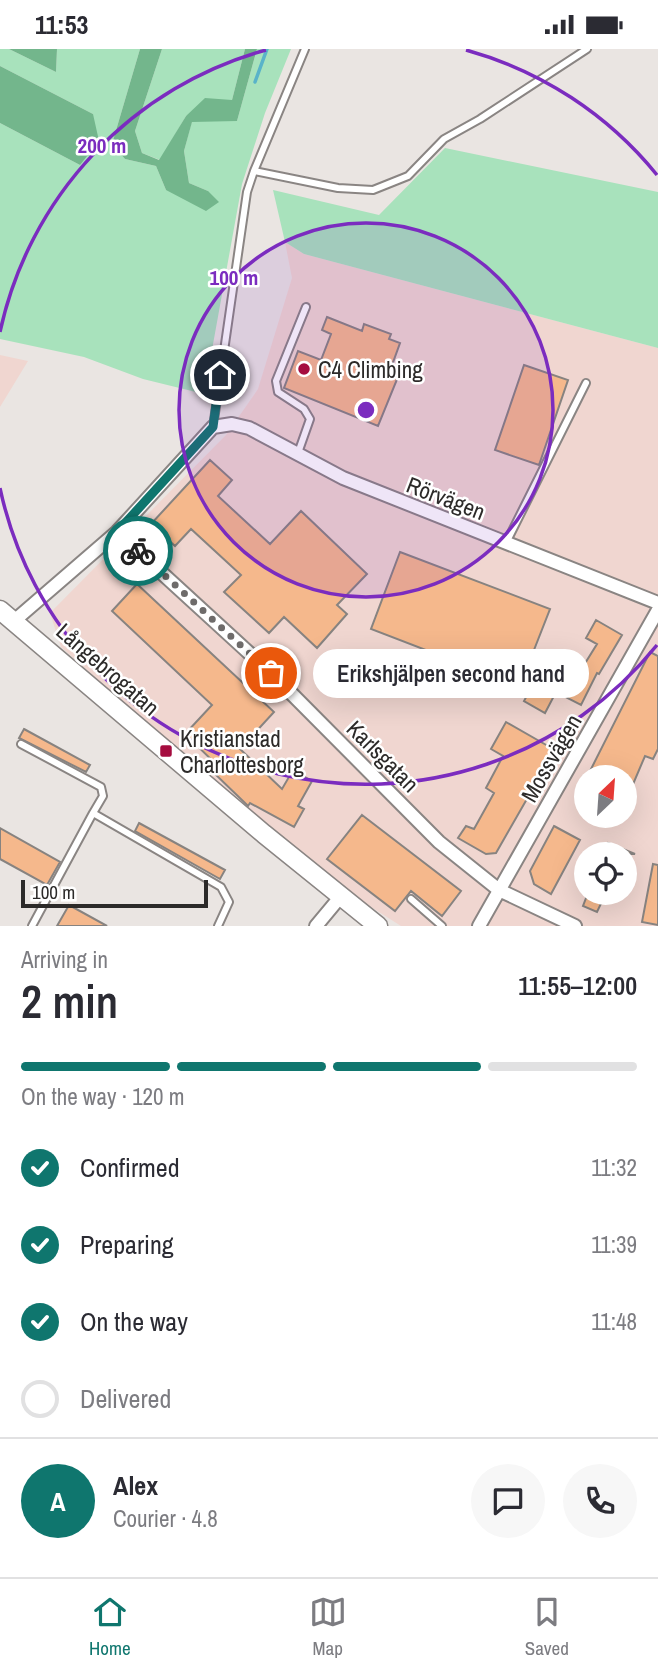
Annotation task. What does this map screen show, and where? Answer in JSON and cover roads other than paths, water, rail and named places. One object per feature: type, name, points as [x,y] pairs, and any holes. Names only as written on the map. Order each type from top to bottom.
[{"type":"main road","name":"Långebrogatan","points":[[7,615],[264,834],[378,926]]},
{"type":"street","name":"Rörvägen","points":[[219,426],[239,425],[249,428],[343,478],[658,603]]},
{"type":"street","points":[[7,615],[117,532],[219,426]]},
{"type":"street","name":"Karlsgatan","points":[[117,532],[271,673],[439,842],[499,890],[575,926]]},
{"type":"street","name":"Mossvägen","points":[[479,926],[658,610]]},
{"type":"street","points":[[316,926],[341,896]]},
{"type":"lane","points":[[219,426],[247,192],[305,49]]},
{"type":"lane","points":[[254,171],[338,188],[373,190],[408,176],[444,139],[480,119],[587,49]]},
{"type":"lane","points":[[297,455],[310,419],[304,409],[278,392],[276,381],[306,307]]},
{"type":"lane","points":[[506,543],[586,383]]},
{"type":"lane","points":[[21,744],[101,787],[103,796],[32,926]]},
{"type":"lane","points":[[93,813],[221,887],[229,902],[218,926]]},
{"type":"lane","points":[[411,899],[442,926]]},
{"type":"waterway","points":[[255,82],[267,49]]},
{"type":"place","name":"C4 Climbing","points":[[304,369]]},
{"type":"place","name":"Erikshjälpen second hand","points":[[271,673]]},
{"type":"place","name":"Kristianstad Charlottesborg","points":[[166,751]]}]
